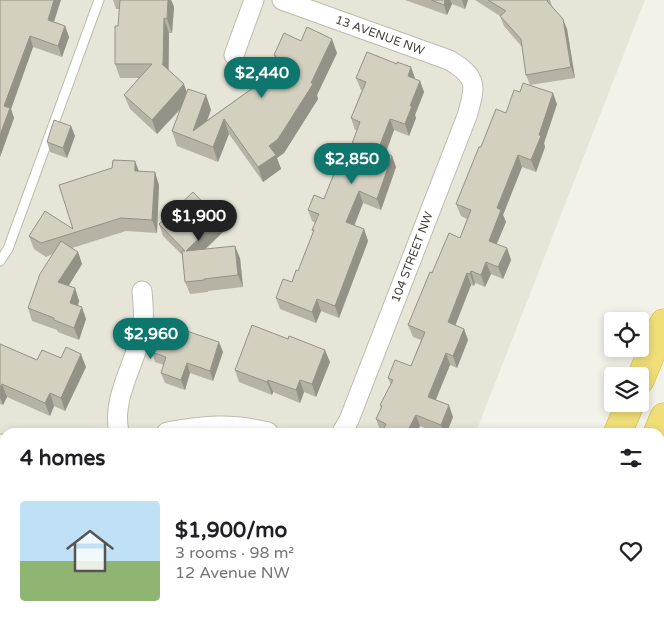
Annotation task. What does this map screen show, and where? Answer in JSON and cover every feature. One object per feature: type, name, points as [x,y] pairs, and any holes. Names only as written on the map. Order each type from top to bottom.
[{"type":"highway","points":[[645,367],[664,323]]},
{"type":"highway","points":[[620,428],[627,412]]},
{"type":"street","points":[[234,55],[254,0]]},
{"type":"street","name":"13 AVENUE NW","points":[[282,0],[450,60],[464,69],[472,80]]},
{"type":"street","name":"104 STREET NW","points":[[344,428],[353,411],[467,116],[473,92],[472,80]]},
{"type":"street","points":[[118,428],[119,401],[142,330],[142,291]]},
{"type":"street","points":[[194,428],[216,426],[250,428]]},
{"type":"lane","points":[[0,261],[8,249],[99,0]]},
{"type":"shaded area","points":[[0,0],[645,0],[478,428],[0,428]]},
{"type":"building","points":[[0,0],[54,0],[48,20],[65,26],[58,46],[30,36],[4,106],[10,108],[0,135]]},
{"type":"building","points":[[120,0],[168,0],[167,19],[164,18],[162,64],[184,84],[152,120],[124,95],[152,64],[115,64],[115,26],[118,26]]},
{"type":"building","points":[[431,0],[445,0],[444,5]]},
{"type":"building","points":[[488,0],[548,0],[563,19],[571,67],[526,75],[521,39],[500,16],[506,11]]},
{"type":"building","points":[[307,27],[332,39],[311,83],[313,84],[278,139],[269,146],[276,155],[258,167],[224,119],[213,147],[172,131],[188,89],[206,95],[193,131],[257,85],[276,56],[274,55],[284,33],[301,41]]},
{"type":"building","points":[[367,52],[397,64],[397,62],[411,67],[408,76],[420,81],[405,124],[390,119],[378,150],[392,156],[377,199],[359,191],[346,222],[364,229],[335,306],[317,299],[312,312],[276,298],[283,279],[292,282],[314,230],[312,230],[319,214],[308,210],[314,195],[324,199],[337,166],[343,168],[360,122],[351,118],[366,82],[356,78]]},
{"type":"building","points":[[523,83],[553,93],[539,135],[541,136],[531,160],[518,155],[497,208],[501,210],[489,241],[507,248],[498,267],[486,262],[481,275],[471,271],[470,274],[467,273],[448,322],[464,329],[453,356],[446,353],[428,397],[449,405],[441,425],[416,415],[409,428],[384,428],[386,424],[376,419],[382,406],[380,405],[393,380],[388,378],[395,360],[411,366],[425,332],[408,325],[449,233],[460,238],[471,210],[456,204],[479,147],[481,147],[496,109],[506,113],[514,90],[520,92]]},
{"type":"building","points":[[54,120],[71,126],[63,148],[47,142]]},
{"type":"building","points":[[113,160],[135,161],[135,171],[155,172],[152,220],[121,218],[41,243],[29,236],[45,211],[73,229],[59,185],[112,168]]},
{"type":"building","points":[[193,192],[219,219],[186,251],[235,246],[238,275],[185,282],[182,251],[185,251],[159,224]]},
{"type":"building","points":[[61,241],[78,252],[58,282],[75,288],[70,303],[82,307],[74,328],[28,308],[40,274]]},
{"type":"building","points":[[161,325],[171,329],[172,326],[219,342],[210,371],[187,363],[181,380],[161,373],[166,357],[152,352]]},
{"type":"building","points":[[252,325],[288,339],[289,336],[325,350],[312,384],[300,380],[296,390],[235,370]]},
{"type":"building","points":[[0,344],[37,360],[42,350],[61,358],[66,347],[81,354],[61,398],[50,393],[45,403],[2,384],[0,388]]}]
